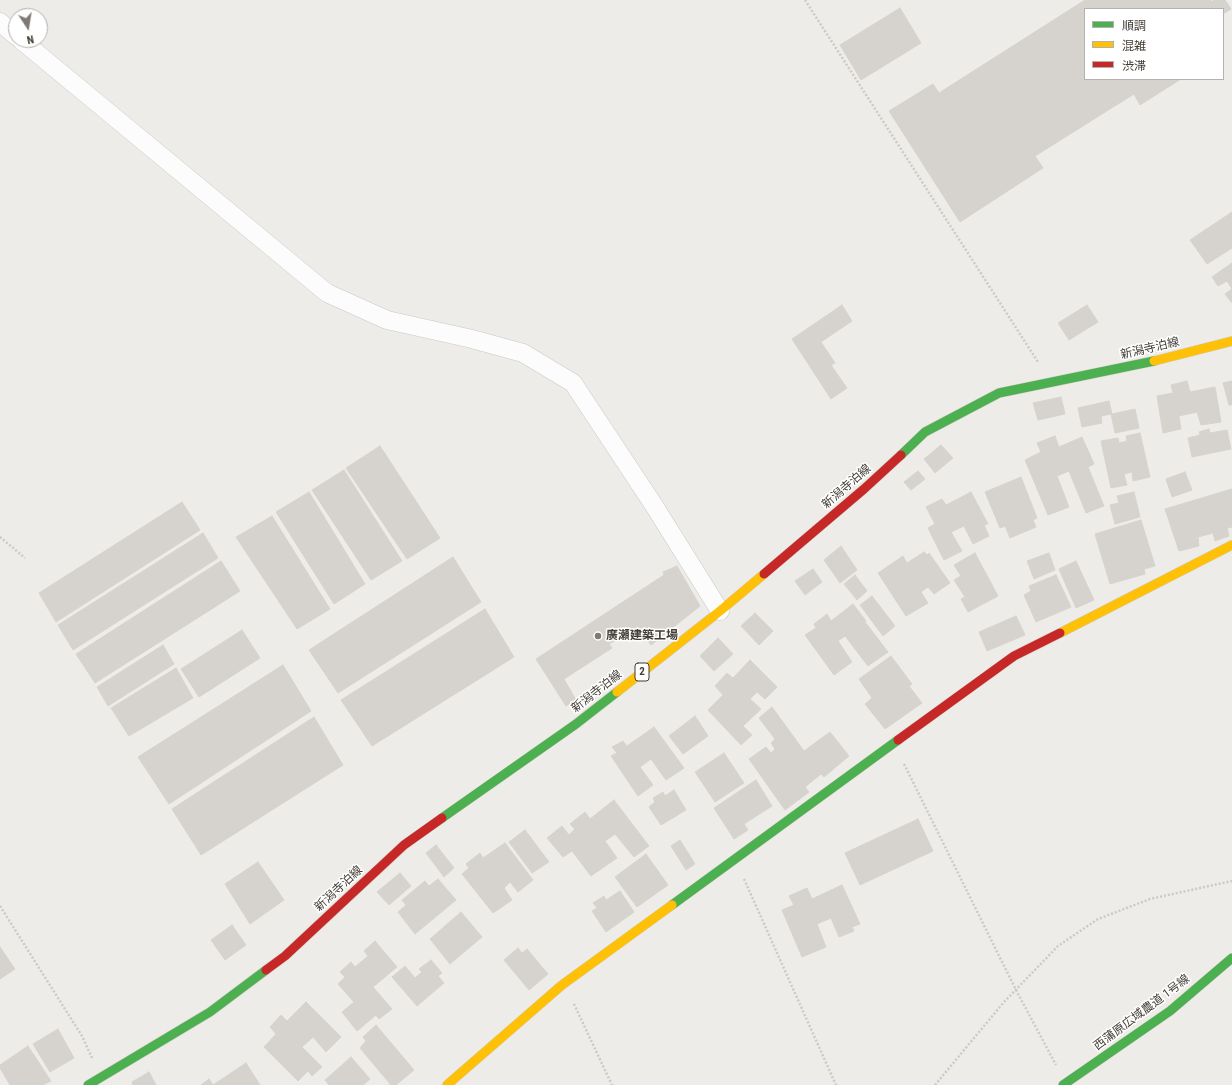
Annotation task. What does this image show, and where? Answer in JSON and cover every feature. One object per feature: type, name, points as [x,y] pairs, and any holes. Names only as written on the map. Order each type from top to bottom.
[{"type":"main road","name":"新潟寺泊線","points":[[88,1085],[210,1012],[285,956],[404,845],[576,724],[720,611],[864,489],[925,432],[999,393],[1153,361],[1232,341]]},
{"type":"main road","points":[[448,1085],[562,986],[733,859],[1014,656],[1232,545]]},
{"type":"main road","name":"西蒲原広域農道 1号線","points":[[1063,1085],[1170,1011],[1232,958]]},
{"type":"street","points":[[0,22],[8,29]]},
{"type":"street","points":[[31,48],[327,293],[387,320],[472,339],[523,353],[572,382],[653,504],[720,611]]},
{"type":"path","points":[[805,0],[1037,360],[1044,384]]},
{"type":"path","points":[[0,537],[25,558]]},
{"type":"path","points":[[893,744],[1016,990],[1057,1067],[1072,1079]]},
{"type":"path","points":[[733,859],[749,890],[836,1085]]},
{"type":"path","points":[[936,1085],[1004,1002],[1058,946],[1098,919],[1150,899],[1232,881]]},
{"type":"path","points":[[0,906],[82,1036],[101,1077]]},
{"type":"path","points":[[562,986],[575,1006],[612,1085]]},
{"type":"building","points":[[1085,0],[1211,0],[1212,2],[1214,0],[1225,0],[1231,9],[1224,13],[1224,8],[1084,8],[1084,80],[1179,80],[1140,105],[1134,94],[1035,156],[1043,168],[960,222],[889,111],[933,84],[939,93]]},
{"type":"building","points":[[900,8],[921,43],[861,80],[840,45]]},
{"type":"building","points":[[1232,212],[1232,248],[1207,264],[1190,240]]},
{"type":"building","points":[[1232,263],[1232,289],[1227,281],[1218,286],[1212,277]]},
{"type":"building","points":[[1232,289],[1232,303],[1225,294]]},
{"type":"building","points":[[842,305],[852,321],[821,342],[835,363],[831,365],[847,388],[831,399],[792,339]]},
{"type":"building","points":[[1087,305],[1098,322],[1069,340],[1058,323]]},
{"type":"building","points":[[1187,381],[1190,392],[1215,387],[1221,422],[1201,425],[1197,412],[1179,416],[1181,429],[1163,433],[1157,396],[1173,393],[1171,385]]},
{"type":"building","points":[[1232,381],[1232,405],[1229,405],[1223,383]]},
{"type":"building","points":[[1061,397],[1065,414],[1038,420],[1033,403]]},
{"type":"building","points":[[1109,401],[1112,414],[1135,409],[1139,428],[1115,433],[1111,414],[1101,416],[1102,423],[1082,427],[1078,408]]},
{"type":"building","points":[[1209,429],[1210,433],[1227,430],[1231,449],[1192,457],[1188,438],[1200,435],[1199,432]]},
{"type":"building","points":[[1140,433],[1150,477],[1133,481],[1132,472],[1124,474],[1127,485],[1111,488],[1101,441],[1118,438],[1119,443],[1127,441],[1126,436]]},
{"type":"building","points":[[1055,436],[1059,447],[1082,437],[1094,464],[1088,467],[1104,506],[1086,513],[1069,471],[1057,476],[1069,507],[1048,515],[1025,460],[1041,452],[1037,443]]},
{"type":"building","points":[[941,445],[953,458],[935,473],[924,459]]},
{"type":"building","points":[[380,446],[440,538],[407,559],[346,468]]},
{"type":"building","points":[[344,470],[402,561],[371,580],[312,490]]},
{"type":"building","points":[[918,471],[925,479],[911,490],[904,482]]},
{"type":"building","points":[[1185,472],[1192,490],[1172,497],[1166,479]]},
{"type":"building","points":[[1021,477],[1037,518],[1033,520],[1036,527],[1010,538],[1005,526],[1000,528],[985,492]]},
{"type":"building","points":[[1232,489],[1232,527],[1227,528],[1229,536],[1215,541],[1213,533],[1198,537],[1199,546],[1179,551],[1165,509]]},
{"type":"building","points":[[309,492],[365,584],[334,604],[276,512]]},
{"type":"building","points":[[971,492],[988,524],[984,525],[989,536],[973,544],[964,526],[951,532],[962,551],[944,560],[928,528],[935,524],[926,507],[942,499],[946,505]]},
{"type":"building","points":[[1134,492],[1140,517],[1115,524],[1110,505],[1119,503],[1117,496]]},
{"type":"building","points":[[182,502],[200,530],[56,622],[39,593]]},
{"type":"building","points":[[272,516],[330,609],[297,629],[236,537]]},
{"type":"building","points":[[1141,520],[1155,566],[1144,569],[1145,574],[1110,584],[1095,534]]},
{"type":"building","points":[[203,533],[218,558],[73,650],[58,625]]},
{"type":"building","points":[[841,546],[857,570],[840,583],[824,560]]},
{"type":"building","points":[[924,552],[927,555],[929,553],[950,583],[934,594],[928,587],[921,592],[928,603],[906,616],[878,573],[903,556],[907,563]]},
{"type":"building","points":[[975,553],[998,596],[968,612],[961,599],[965,597],[954,580],[961,576],[954,565]]},
{"type":"building","points":[[1049,553],[1055,570],[1034,579],[1027,561]]},
{"type":"building","points":[[453,557],[481,602],[338,693],[309,650]]},
{"type":"building","points":[[221,561],[240,591],[95,683],[76,654]]},
{"type":"building","points":[[1076,561],[1094,600],[1076,608],[1059,569]]},
{"type":"building","name":"廣瀬建築工場","points":[[677,566],[700,606],[651,645],[638,628],[609,644],[612,648],[564,679],[576,700],[566,706],[536,659],[664,575],[663,572]]},
{"type":"building","points":[[813,569],[822,582],[805,595],[795,581]]},
{"type":"building","points":[[855,575],[867,591],[857,600],[844,584]]},
{"type":"building","points":[[1056,575],[1071,607],[1036,622],[1024,595],[1031,591],[1029,586]]},
{"type":"building","points":[[872,596],[895,626],[883,636],[860,605]]},
{"type":"building","points":[[853,604],[888,652],[868,666],[845,636],[838,641],[852,662],[834,675],[805,635],[816,628],[814,624],[827,614],[831,621]]},
{"type":"building","points":[[485,609],[514,657],[372,746],[341,700]]},
{"type":"building","points":[[755,613],[773,631],[759,645],[741,626]]},
{"type":"building","points":[[1016,616],[1025,635],[987,651],[979,632]]},
{"type":"building","points":[[242,630],[260,658],[199,697],[181,669]]},
{"type":"building","points":[[718,638],[733,654],[714,671],[700,656]]},
{"type":"building","points":[[163,645],[174,664],[108,706],[97,687]]},
{"type":"building","points":[[891,656],[912,684],[909,686],[922,703],[885,729],[865,704],[872,698],[859,679]]},
{"type":"building","points":[[750,660],[777,687],[765,699],[757,692],[750,699],[761,709],[743,726],[752,735],[741,745],[708,710],[723,695],[715,686],[727,673],[733,678]]},
{"type":"building","points":[[283,665],[311,711],[169,804],[138,757]]},
{"type":"building","points":[[176,668],[193,698],[129,736],[111,708]]},
{"type":"building","points":[[772,707],[804,751],[830,732],[849,756],[824,777],[821,774],[805,787],[809,792],[785,810],[749,759],[766,747],[771,753],[775,749],[771,743],[775,739],[759,718]]},
{"type":"building","points":[[695,716],[708,736],[683,754],[669,736]]},
{"type":"building","points":[[314,717],[343,765],[201,855],[172,809]]},
{"type":"building","points":[[654,727],[684,768],[666,780],[651,759],[640,767],[653,785],[638,796],[611,756],[617,753],[612,747],[623,741],[627,746]]},
{"type":"building","points":[[724,753],[744,783],[715,802],[695,772]]},
{"type":"building","points":[[756,780],[772,806],[744,824],[748,830],[734,839],[714,808]]},
{"type":"building","points":[[674,790],[686,810],[661,825],[649,807],[655,802],[653,798],[663,792],[665,796]]},
{"type":"building","points":[[614,800],[649,846],[634,857],[615,834],[605,841],[617,858],[591,876],[572,851],[563,857],[547,838],[562,826],[569,835],[575,829],[570,824],[585,812],[590,819]]},
{"type":"building","points":[[918,819],[933,851],[860,885],[845,853]]},
{"type":"building","points":[[525,830],[549,862],[532,873],[509,842]]},
{"type":"building","points":[[680,840],[695,864],[686,870],[671,846]]},
{"type":"building","points":[[505,843],[533,880],[518,892],[510,882],[504,888],[512,900],[493,913],[462,874],[469,868],[466,864],[480,853],[483,858]]},
{"type":"building","points":[[436,845],[454,868],[444,877],[426,853]]},
{"type":"building","points":[[646,854],[668,885],[637,907],[615,877]]},
{"type":"building","points":[[258,862],[284,900],[250,924],[225,884]]},
{"type":"building","points":[[400,873],[411,886],[389,905],[377,892]]},
{"type":"building","points":[[438,879],[456,900],[415,934],[398,912],[406,905],[402,900],[425,881],[429,886]]},
{"type":"building","points":[[842,885],[860,924],[852,927],[854,931],[839,937],[831,918],[817,924],[826,947],[802,957],[782,910],[794,905],[789,896],[807,888],[812,899]]},
{"type":"building","points":[[620,891],[634,912],[606,932],[592,911],[597,908],[593,903],[604,896],[606,900]]},
{"type":"building","points":[[461,912],[482,937],[450,964],[430,939]]},
{"type":"building","points":[[232,925],[246,945],[225,960],[211,940]]},
{"type":"building","points":[[375,941],[397,967],[373,987],[392,1009],[379,1019],[376,1015],[357,1031],[342,1012],[354,1002],[338,984],[345,977],[340,972],[351,962],[355,967],[368,956],[364,951]]},
{"type":"building","points":[[0,947],[15,969],[0,979]]},
{"type":"building","points":[[518,948],[522,953],[527,949],[548,974],[529,990],[504,960]]},
{"type":"building","points":[[431,960],[442,973],[438,976],[444,983],[417,1006],[392,977],[405,966],[415,978],[422,972],[419,969]]},
{"type":"building","points":[[306,1002],[341,1037],[326,1052],[313,1037],[302,1047],[322,1067],[312,1076],[308,1071],[298,1081],[264,1047],[276,1034],[270,1027],[281,1015],[287,1021]]},
{"type":"building","points":[[376,1025],[414,1070],[396,1085],[391,1085],[360,1048],[366,1041],[363,1037]]},
{"type":"building","points":[[58,1029],[74,1058],[50,1072],[33,1044]]},
{"type":"building","points":[[28,1046],[51,1081],[43,1085],[10,1085],[0,1068],[0,1065]]},
{"type":"building","points":[[351,1057],[370,1079],[363,1085],[329,1085],[325,1080]]},
{"type":"building","points":[[246,1063],[260,1085],[213,1085]]},
{"type":"building","points":[[149,1072],[156,1085],[133,1085],[132,1082]]},
{"type":"building","points":[[209,1079],[213,1085],[201,1085]]},
{"type":"traffic: fast","points":[[901,455],[925,432],[999,393],[1154,361]]},
{"type":"traffic: fast","points":[[442,818],[576,724],[617,692]]},
{"type":"traffic: fast","points":[[672,905],[898,740]]},
{"type":"traffic: fast","points":[[1063,1085],[1170,1011],[1232,958]]},
{"type":"traffic: fast","points":[[88,1085],[210,1012],[266,970]]},
{"type":"traffic: slow","points":[[1154,361],[1232,341]]},
{"type":"traffic: slow","points":[[1060,633],[1232,545]]},
{"type":"traffic: slow","points":[[617,692],[720,611],[764,574]]},
{"type":"traffic: slow","points":[[447,1085],[562,985],[672,905]]},
{"type":"traffic: jam","points":[[764,574],[864,489],[901,455]]},
{"type":"traffic: jam","points":[[898,740],[1014,656],[1060,633]]},
{"type":"traffic: jam","points":[[266,970],[285,956],[404,845],[442,818]]},
{"type":"place","name":"廣瀬建築工場","points":[[598,636]]}]
